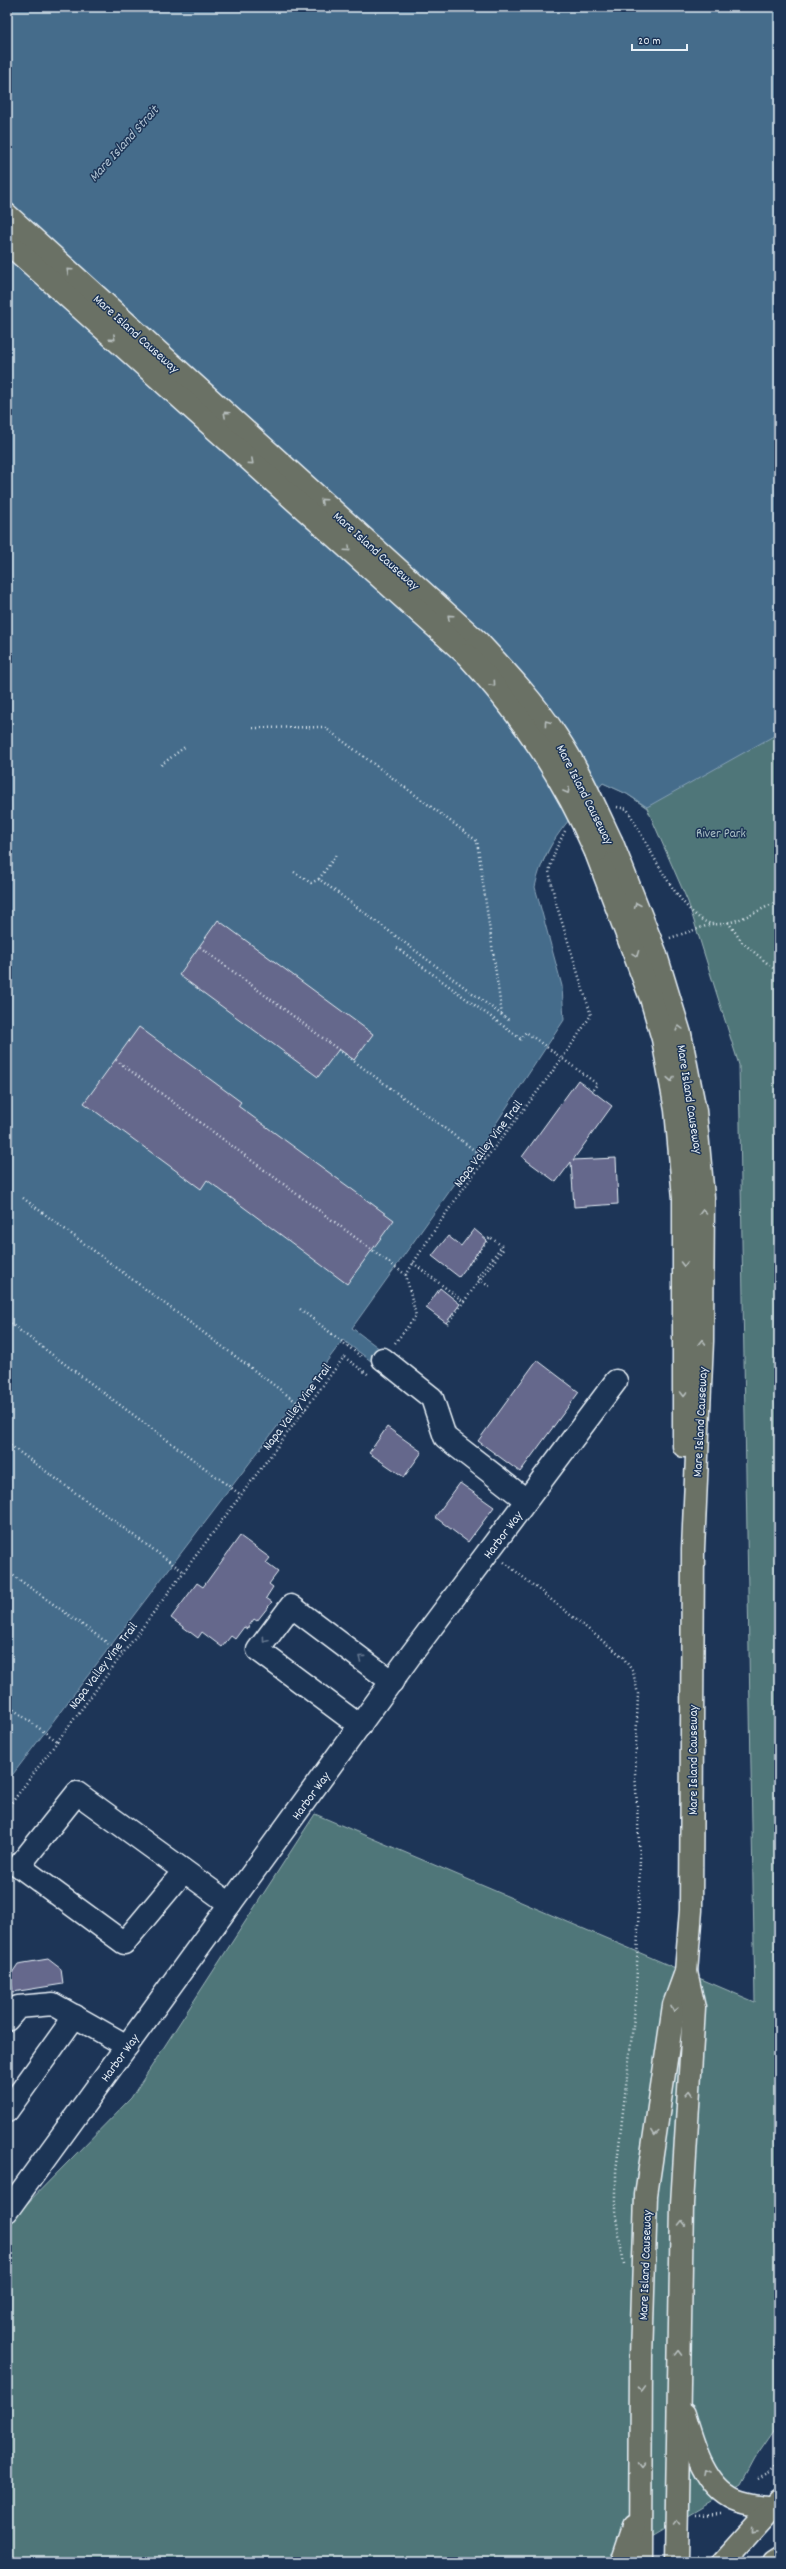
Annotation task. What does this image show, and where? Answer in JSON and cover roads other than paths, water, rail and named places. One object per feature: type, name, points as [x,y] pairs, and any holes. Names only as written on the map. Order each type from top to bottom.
[{"type":"main road","name":"Mare Island Causeway","points":[[7,215],[479,643],[520,687],[557,737],[573,762],[604,848],[652,998],[676,1110],[684,1198],[684,1439],[693,1549]]},
{"type":"main road","name":"Mare Island Causeway","points":[[7,242],[467,655],[506,699],[542,748],[571,799],[604,848],[652,944],[682,1041],[695,1111],[703,1197],[702,1340],[693,1549],[691,1889],[686,1972],[694,2008],[682,2204],[676,2562]]},
{"type":"main road","name":"Mare Island Causeway","points":[[640,2562],[641,2357],[646,2195],[674,2006],[686,1972]]},
{"type":"main road","points":[[678,2392],[694,2447],[713,2481],[723,2493],[736,2500],[775,2504]]},
{"type":"main road","points":[[622,2562],[641,2500]]},
{"type":"main road","points":[[723,2562],[775,2504]]},
{"type":"main road","points":[[773,2562],[779,2558]]},
{"type":"street","points":[[380,1363],[432,1398],[445,1437],[526,1500]]},
{"type":"street","name":"Harbor Way","points":[[7,2211],[392,1682],[616,1381]]},
{"type":"street","points":[[360,1726],[258,1650],[291,1606],[392,1682]]},
{"type":"street","points":[[184,1871],[124,1943],[19,1866],[77,1793],[230,1904]]},
{"type":"street","points":[[7,2020],[18,2007],[53,2004],[127,2046]]},
{"type":"street","points":[[7,2111],[75,2016]]},
{"type":"water","name":"Mare Island Strait","points":[[7,7],[779,7],[779,733],[647,807],[627,794],[603,783],[570,818],[561,830],[545,856],[535,887],[562,986],[564,1020],[474,1157],[352,1328],[384,1352],[375,1364],[343,1340],[7,1782]]},
{"type":"park label","name":"River Park","points":[[721,832]]}]
